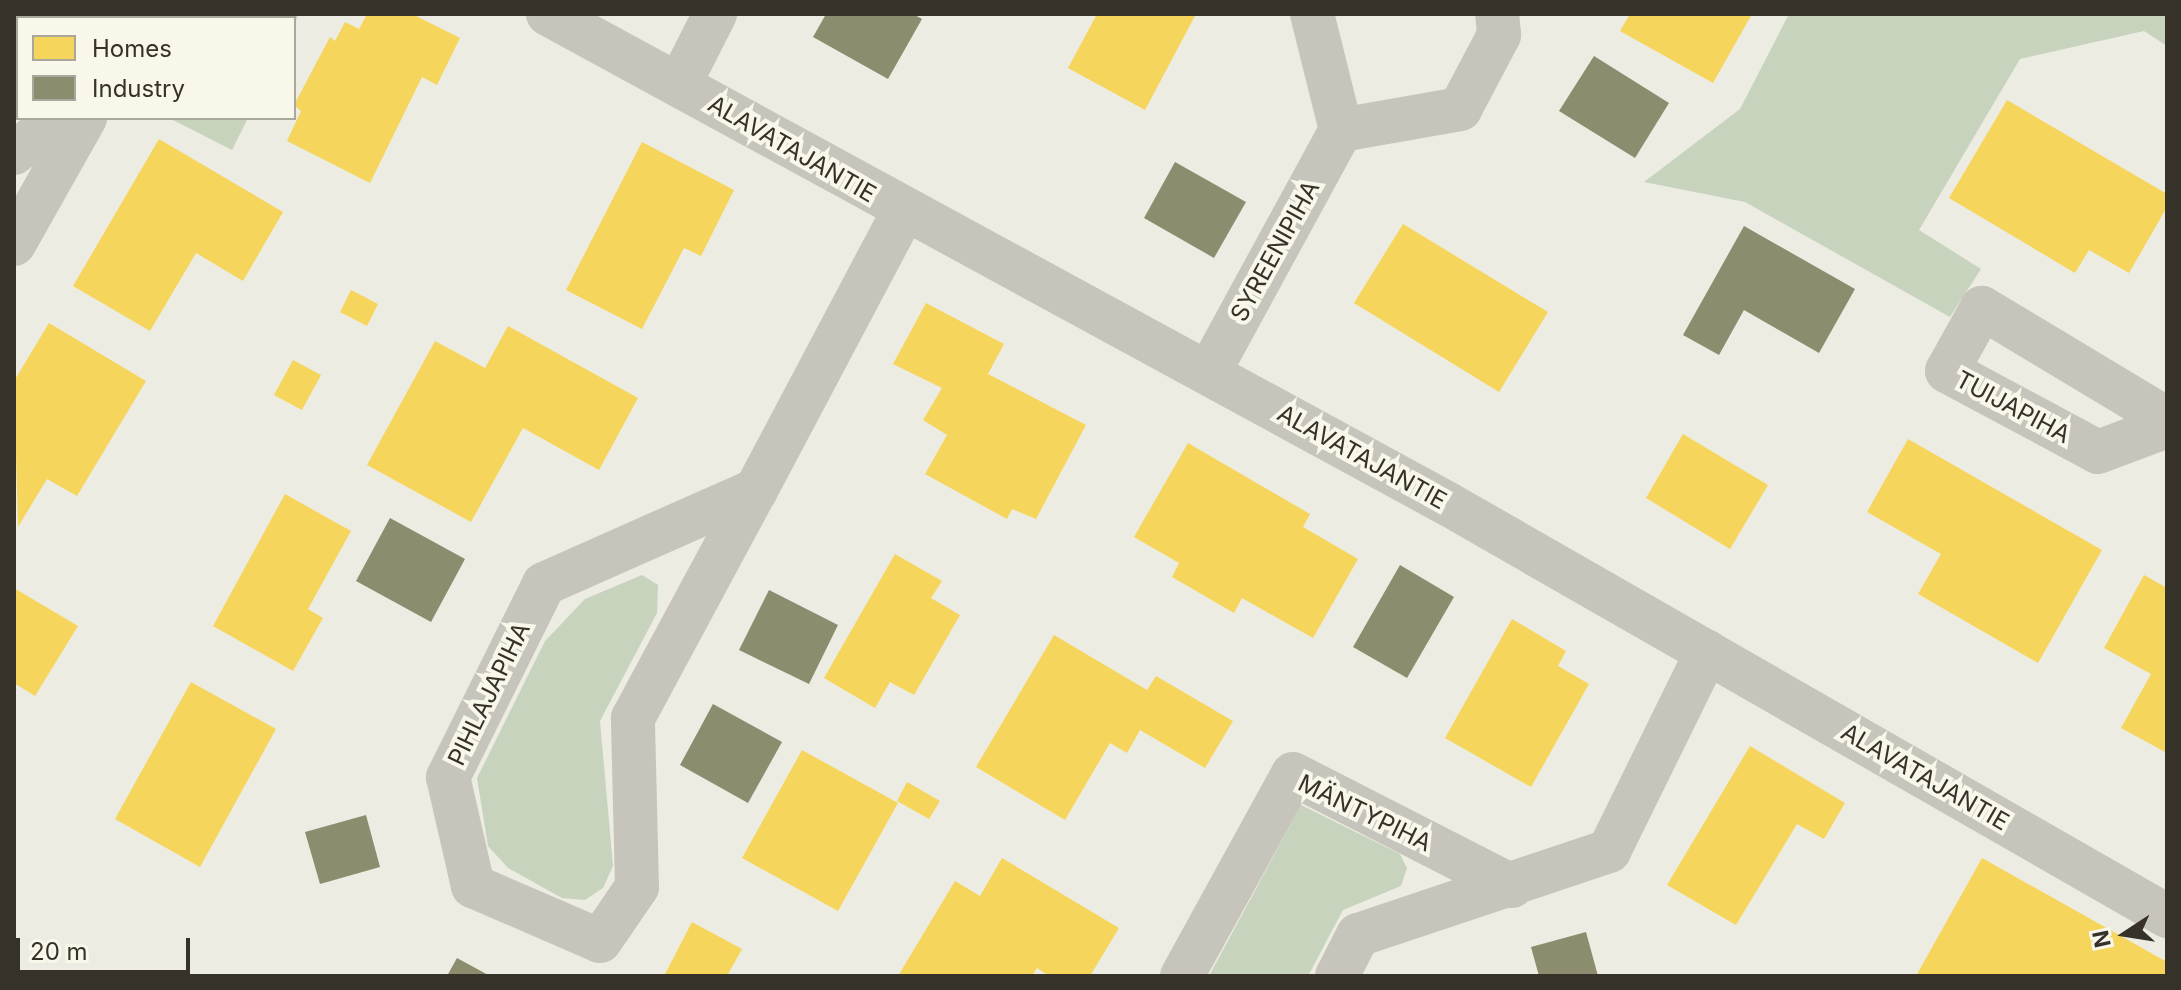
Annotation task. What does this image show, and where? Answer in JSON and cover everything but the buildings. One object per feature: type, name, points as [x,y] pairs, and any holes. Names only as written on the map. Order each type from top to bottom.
[{"type":"street","name":"ALAVATAJANTIE","points":[[548,14],[903,212],[1209,372],[1707,652],[2167,916]]},
{"type":"street","points":[[679,85],[715,14]]},
{"type":"street","points":[[1312,14],[1341,130],[1460,109],[1499,35],[1497,14]]},
{"type":"street","points":[[14,153],[56,120]]},
{"type":"street","points":[[14,244],[84,120]]},
{"type":"street","name":"SYREENIPIHA","points":[[1209,372],[1341,130]]},
{"type":"street","name":"PIHLAJAPIHA","points":[[756,490],[544,584],[448,777],[473,886],[600,941],[637,887],[633,718],[756,490],[903,212]]},
{"type":"street","name":"TUIJAPIHA","points":[[2167,419],[1982,308],[1947,371],[2098,452],[2167,426]]},
{"type":"street","points":[[1337,976],[1358,935],[1512,886],[1609,851],[1707,652]]},
{"type":"street","name":"MÄNTYPIHA","points":[[1182,976],[1293,774],[1512,886]]},
{"type":"green space","points":[[222,14],[299,14],[296,20],[296,16]]},
{"type":"green space","points":[[1789,14],[2167,14],[2167,46],[2144,31],[2020,59],[1919,230],[1981,269],[1950,317],[1745,202],[1644,182],[1740,109]]},
{"type":"green space","points":[[173,120],[247,120],[232,150]]},
{"type":"green space","points":[[642,575],[658,585],[657,613],[600,721],[613,866],[603,888],[585,900],[562,898],[508,868],[488,846],[477,778],[545,641],[585,599]]},
{"type":"green space","points":[[1301,805],[1400,854],[1407,868],[1401,886],[1343,910],[1308,976],[1209,976]]}]
